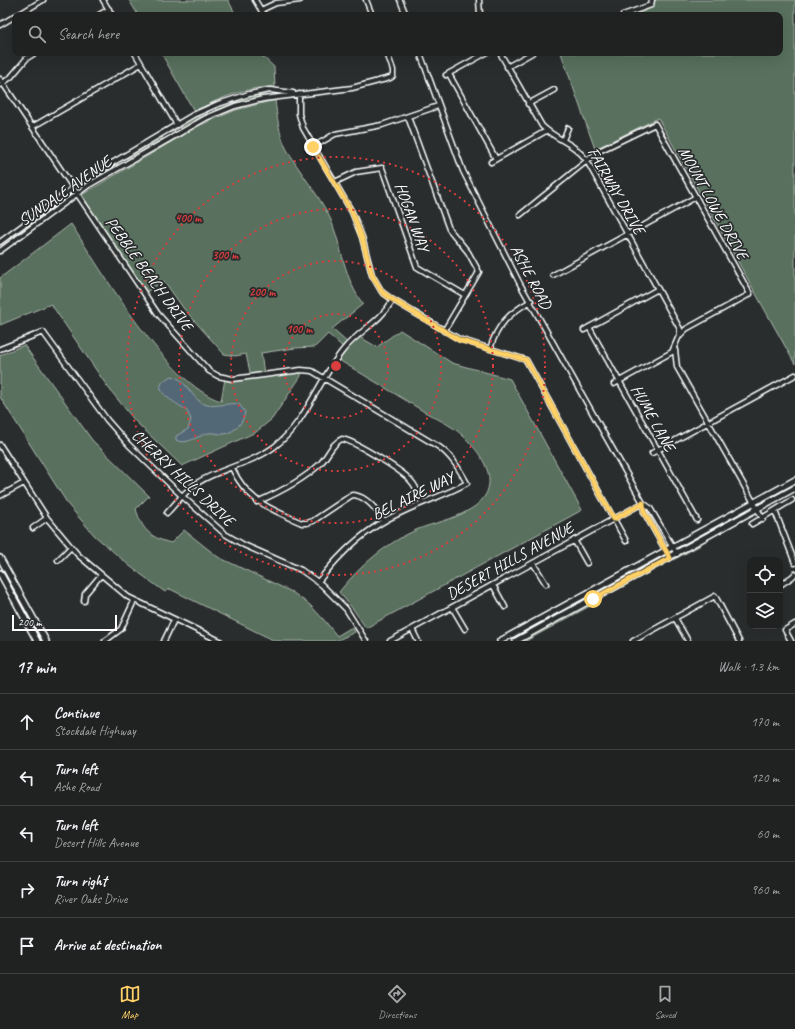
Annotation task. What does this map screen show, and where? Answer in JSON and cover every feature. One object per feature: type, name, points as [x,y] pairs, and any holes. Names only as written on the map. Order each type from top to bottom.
[{"type":"main road","points":[[516,641],[677,554],[795,480]]},
{"type":"main road","points":[[500,641],[665,551],[755,506],[795,488]]},
{"type":"main road","points":[[0,558],[46,641]]},
{"type":"main road","points":[[0,574],[38,641]]},
{"type":"street","points":[[23,12],[43,0]]},
{"type":"street","points":[[103,0],[110,12]]},
{"type":"street","points":[[255,0],[261,10],[276,3],[300,0]]},
{"type":"street","points":[[366,0],[371,12]]},
{"type":"street","points":[[400,0],[405,12]]},
{"type":"street","points":[[479,0],[480,12]]},
{"type":"street","points":[[631,12],[651,5],[652,0]]},
{"type":"street","points":[[104,12],[109,9]]},
{"type":"street","points":[[0,25],[12,18]]},
{"type":"street","points":[[1,82],[15,74],[30,56]]},
{"type":"street","points":[[137,56],[177,125]]},
{"type":"street","name":"SUNDALE AVENUE","points":[[0,252],[77,193],[169,138],[215,114],[251,102],[373,84],[393,76],[393,70],[388,56]]},
{"type":"street","name":"ASHE ROAD","points":[[421,56],[463,171],[520,284],[643,503],[644,512],[670,558]]},
{"type":"street","points":[[481,56],[448,74],[496,159]]},
{"type":"street","name":"FAIRWAY DRIVE","points":[[502,56],[537,121],[546,131],[575,147],[587,161],[680,329],[679,336]]},
{"type":"street","points":[[507,67],[527,56]]},
{"type":"street","points":[[32,127],[141,64]]},
{"type":"street","name":"PEBBLE BEACH DRIVE","points":[[1,82],[158,314],[180,340],[213,374],[222,378],[233,379],[306,370],[325,378],[442,449],[453,459],[467,483]]},
{"type":"street","name":"SUNDALE AVENUE","points":[[0,242],[73,187],[177,125],[211,107],[234,98],[270,90],[299,94]]},
{"type":"street","points":[[528,104],[554,90]]},
{"type":"street","points":[[299,94],[301,121],[313,147],[336,182],[358,224],[374,280],[382,292],[444,331],[468,343],[526,360],[626,541]]},
{"type":"street","points":[[313,147],[335,134],[374,127],[438,106]]},
{"type":"street","points":[[211,107],[215,114]]},
{"type":"street","points":[[408,117],[449,229],[468,252],[479,272],[444,331]]},
{"type":"street","name":"MOUNT LOWE DRIVE","points":[[587,161],[599,151],[655,124],[750,294],[690,326],[679,336]]},
{"type":"street","points":[[563,140],[568,128]]},
{"type":"street","points":[[491,162],[546,131]]},
{"type":"street","points":[[165,132],[169,138]]},
{"type":"street","name":"SUNDALE AVENUE","points":[[121,158],[125,164]]},
{"type":"street","points":[[520,215],[587,161]]},
{"type":"street","name":"HOGAN WAY","points":[[336,182],[356,172],[382,168],[417,266],[465,295]]},
{"type":"street","points":[[553,275],[696,197]]},
{"type":"street","points":[[584,330],[658,289]]},
{"type":"street","points":[[167,513],[182,496],[201,481],[264,453],[287,435],[300,420],[345,348],[381,317],[393,300]]},
{"type":"street","points":[[490,350],[496,331],[504,320],[515,310],[530,301]]},
{"type":"street","name":"HUME LANE","points":[[589,327],[697,520]]},
{"type":"street","name":"CHERRY HILLS DRIVE","points":[[0,349],[43,332],[107,420],[129,445],[182,496],[225,534],[244,545],[291,565],[318,582],[346,609],[366,641]]},
{"type":"street","points":[[614,384],[672,352],[679,336]]},
{"type":"street","points":[[675,347],[674,357],[677,367],[762,519]]},
{"type":"street","points":[[652,453],[795,374]]},
{"type":"street","points":[[257,502],[286,489],[314,469],[325,459],[336,443],[342,438],[353,442],[408,478],[417,489],[422,503]]},
{"type":"street","points":[[0,445],[47,518],[71,547],[101,575],[134,601],[220,641]]},
{"type":"street","points":[[232,468],[241,485],[257,502],[302,523],[307,523],[347,497],[357,495],[375,508],[384,521]]},
{"type":"street","points":[[0,496],[24,483]]},
{"type":"street","name":"BEL AIRE WAY","points":[[318,582],[348,548],[384,521],[422,503],[444,495],[467,483]]},
{"type":"street","points":[[752,524],[792,500]]},
{"type":"street","name":"ASHE ROAD","points":[[643,503],[650,508],[677,554]]},
{"type":"street","name":"DESERT HILLS AVENUE","points":[[390,641],[643,503]]},
{"type":"street","points":[[775,511],[795,563]]},
{"type":"street","points":[[33,528],[47,518]]},
{"type":"street","points":[[574,540],[587,563]]},
{"type":"street","points":[[58,560],[71,547]]},
{"type":"street","points":[[533,563],[546,584]]},
{"type":"street","points":[[783,582],[795,574]]},
{"type":"street","points":[[84,601],[85,594],[101,575]]},
{"type":"street","points":[[493,585],[505,607]]},
{"type":"street","points":[[635,640],[715,596],[739,641]]},
{"type":"street","points":[[105,641],[121,629],[134,601]]},
{"type":"street","points":[[452,607],[465,629]]},
{"type":"street","points":[[676,618],[688,641]]},
{"type":"street","points":[[164,641],[174,620]]},
{"type":"street","points":[[791,641],[785,630],[795,624]]},
{"type":"street","points":[[412,629],[418,641]]},
{"type":"green space","points":[[129,0],[228,0],[234,12],[136,12]]},
{"type":"green space","points":[[655,0],[795,0],[795,364],[658,118],[595,149],[562,56],[783,56],[783,12],[642,12],[652,8]]},
{"type":"green space","points":[[163,56],[262,56],[274,67],[275,87],[265,87],[233,94],[194,111]]},
{"type":"green space","points":[[260,94],[260,97],[217,110],[215,108],[240,98]]},
{"type":"green space","points":[[275,100],[280,131],[286,148],[330,218],[347,273],[363,304],[332,329],[349,344],[358,336],[377,347],[400,330],[452,363],[510,379],[582,510],[366,628],[339,592],[347,582],[374,556],[394,542],[416,530],[450,519],[469,510],[480,502],[487,492],[489,483],[488,472],[484,462],[478,452],[461,434],[337,359],[344,348],[328,334],[315,347],[295,348],[261,353],[264,374],[301,370],[301,376],[272,419],[256,432],[182,466],[135,421],[107,386],[51,304],[0,325],[0,278],[71,224],[118,296],[159,351],[180,373],[201,391],[221,401],[225,379],[251,377],[246,354],[235,356],[224,354],[184,309],[164,281],[146,292],[80,196],[198,126],[236,110]]},
{"type":"green space","points":[[207,110],[208,113],[170,133],[171,130]]},
{"type":"green space","points":[[161,136],[163,137],[162,139],[126,159],[125,157]]},
{"type":"green space","points":[[116,162],[118,165],[79,187],[79,185]]},
{"type":"green space","points":[[70,193],[71,195],[11,239],[11,237]]},
{"type":"green space","points":[[24,345],[92,440],[149,496],[136,509],[144,528],[148,532],[158,539],[171,543],[184,530],[218,557],[292,592],[310,605],[337,636],[352,627],[355,632],[336,641],[275,641],[170,589],[165,592],[131,567],[95,536],[69,506],[0,397],[0,355]]},
{"type":"green space","points":[[701,544],[701,545],[604,597]]},
{"type":"green space","points":[[598,599],[599,601],[526,641],[522,641]]},
{"type":"water","points":[[172,376],[181,380],[198,400],[206,405],[239,404],[245,412],[241,423],[236,429],[225,434],[209,433],[184,442],[176,440],[176,436],[188,429],[191,419],[186,410],[169,399],[161,390],[161,385],[164,381]]},
{"type":"route","points":[[313,147],[339,188],[358,224],[372,275],[382,292],[459,340],[526,360],[614,519],[643,503],[644,512],[670,558],[593,599]]}]
